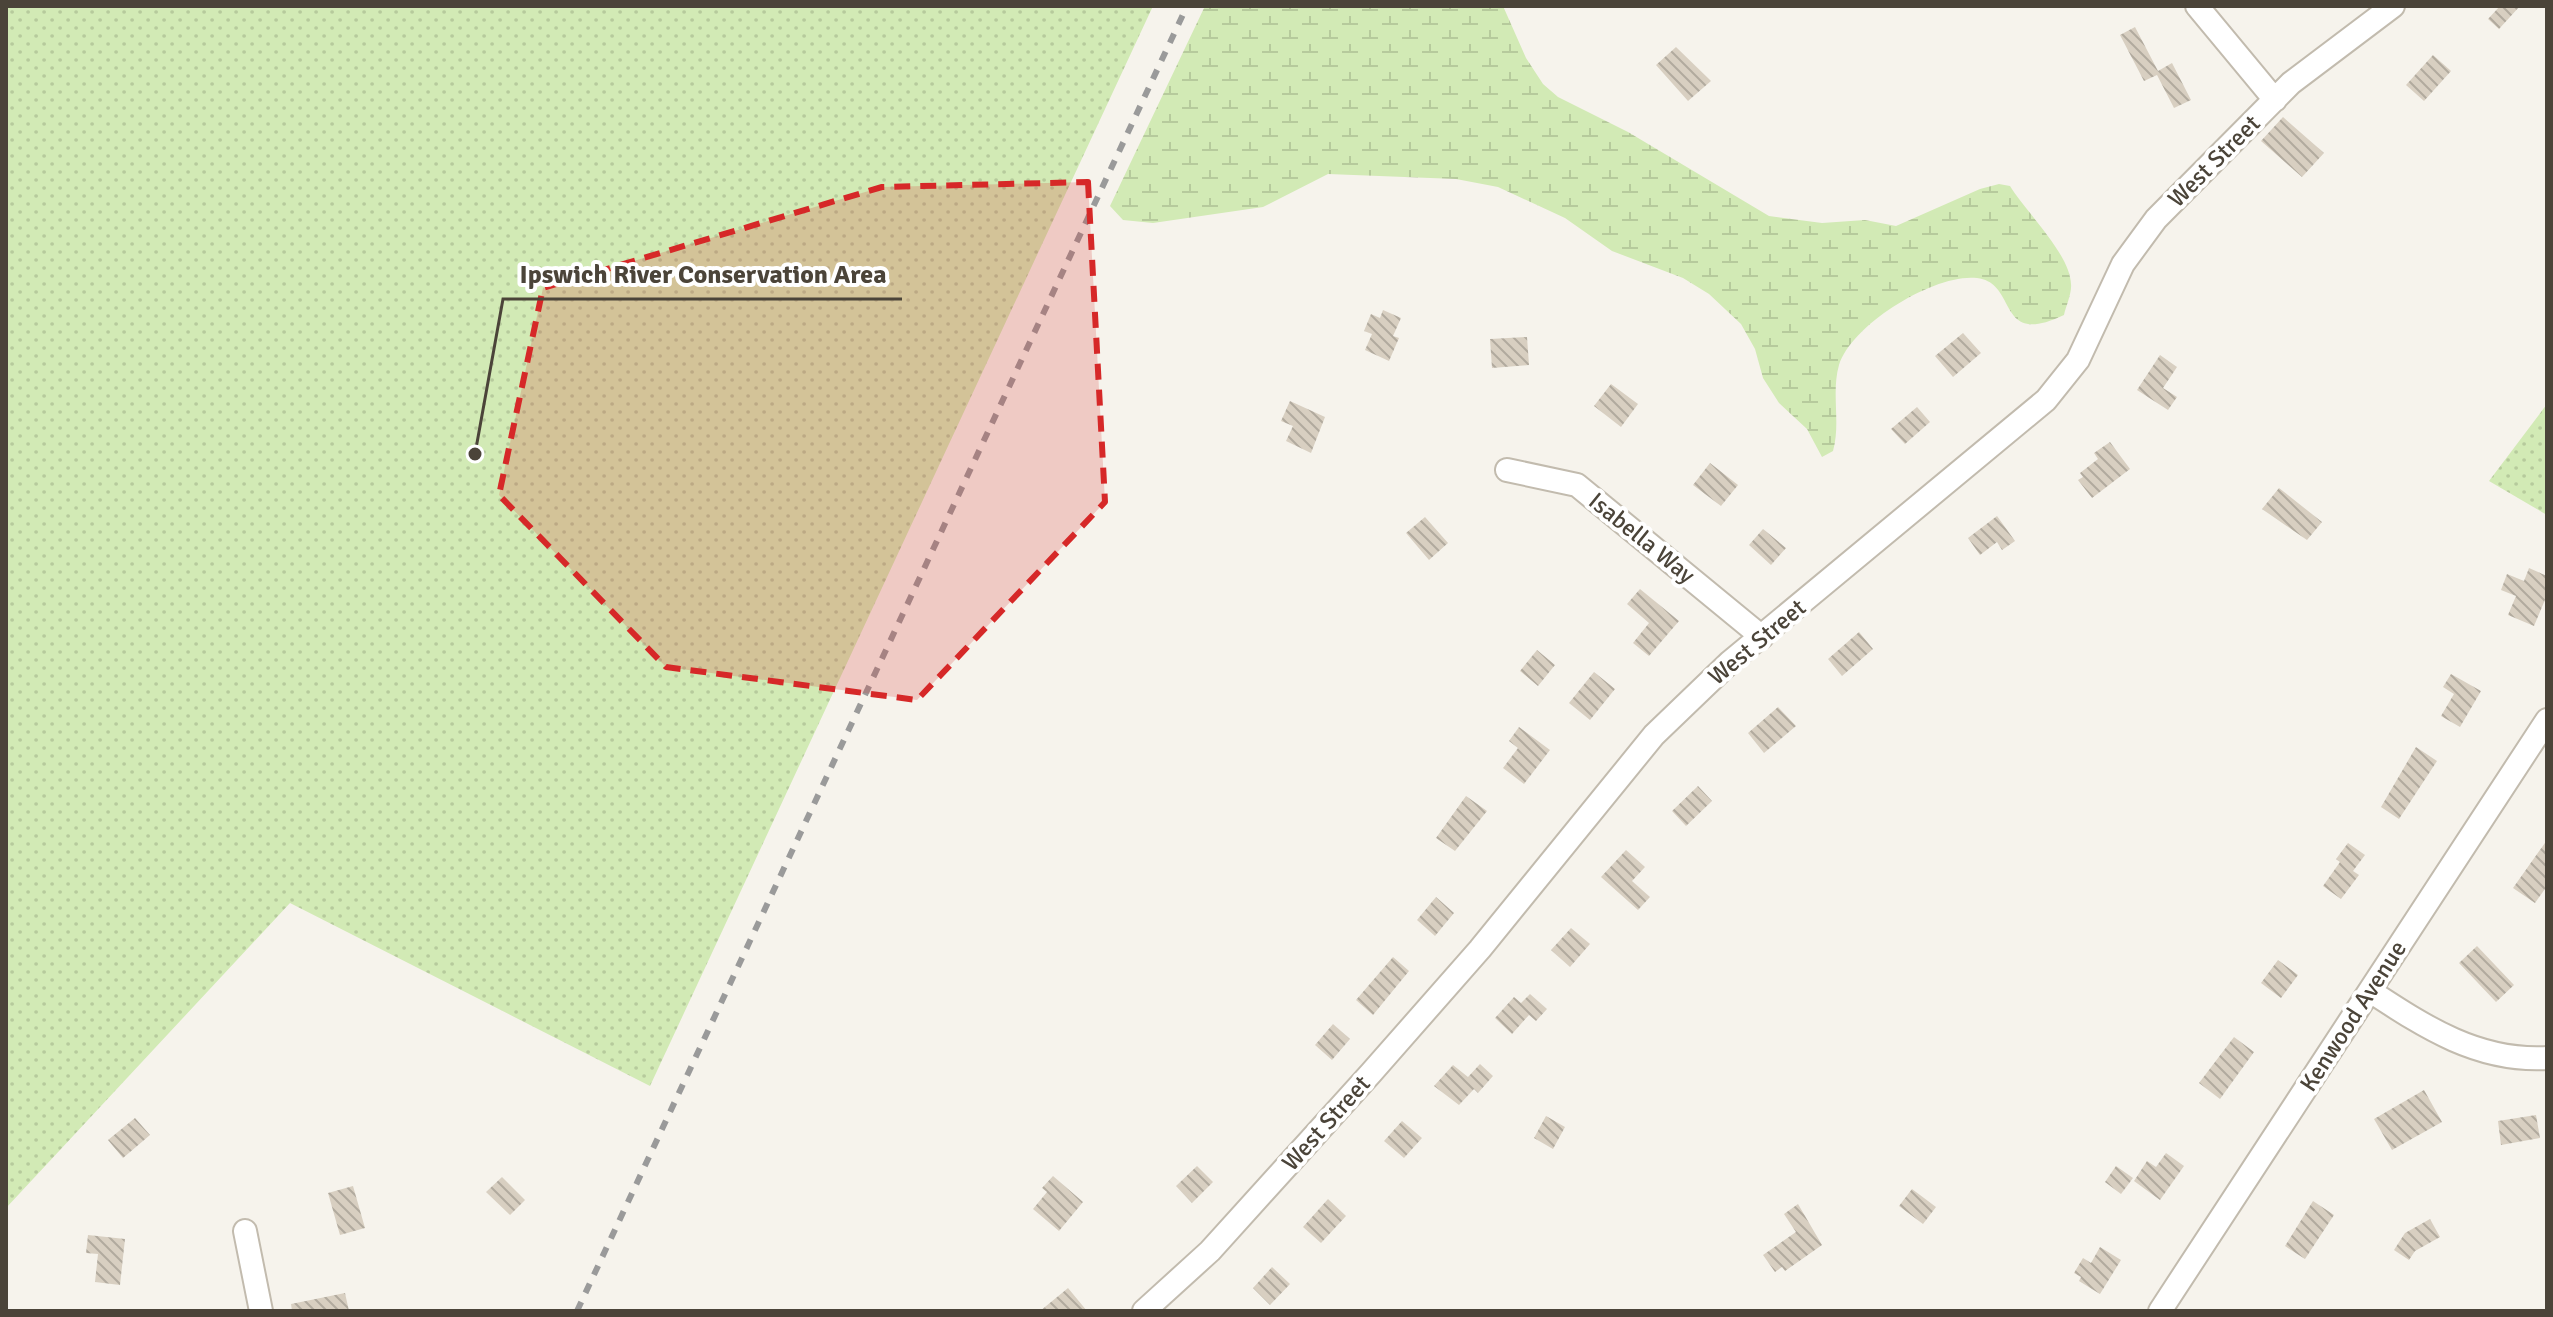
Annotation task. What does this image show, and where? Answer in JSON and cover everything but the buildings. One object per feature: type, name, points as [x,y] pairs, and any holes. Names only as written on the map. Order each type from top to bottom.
[{"type":"street","points":[[2197,6],[2275,100]]},
{"type":"street","name":"West Street","points":[[1144,1311],[1191,1270],[1249,1210],[1431,1006],[1490,937],[1625,766],[1689,700],[2046,400],[2078,360],[2123,264],[2176,197],[2306,70],[2393,6]]},
{"type":"street","name":"Isabella Way","points":[[1507,470],[1577,485],[1762,637]]},
{"type":"street","name":"Kenwood Avenue","points":[[2160,1311],[2547,720]]},
{"type":"street","points":[[2370,991],[2433,1031],[2473,1049],[2507,1057],[2547,1058]]},
{"type":"street","points":[[245,1231],[261,1311]]},
{"type":"highlighted area","points":[[1088,182],[1105,502],[917,700],[666,667],[499,495],[543,288],[882,187]]},
{"type":"green space","points":[[6,6],[1153,6],[650,1086],[290,903],[6,1208]]},
{"type":"green space","points":[[1205,6],[1503,6],[1526,58],[1543,84],[1558,97],[1628,132],[1769,216],[1822,223],[1865,220],[1896,226],[1980,189],[1999,184],[2010,186],[2055,247],[2069,272],[2071,288],[2064,315],[2042,323],[2027,324],[2017,319],[1990,282],[1977,278],[1940,284],[1897,304],[1860,333],[1839,365],[1833,451],[1822,457],[1807,429],[1779,403],[1763,378],[1755,349],[1741,324],[1709,294],[1683,278],[1612,251],[1565,218],[1498,187],[1456,179],[1328,174],[1263,207],[1153,223],[1123,220],[1110,206]]},
{"type":"green space","points":[[2547,404],[2547,515],[2489,481]]},
{"type":"railway","points":[[577,1311],[1187,6]]},
{"type":"place","name":"Ipswich River Conservation Area","points":[[475,454]]}]
